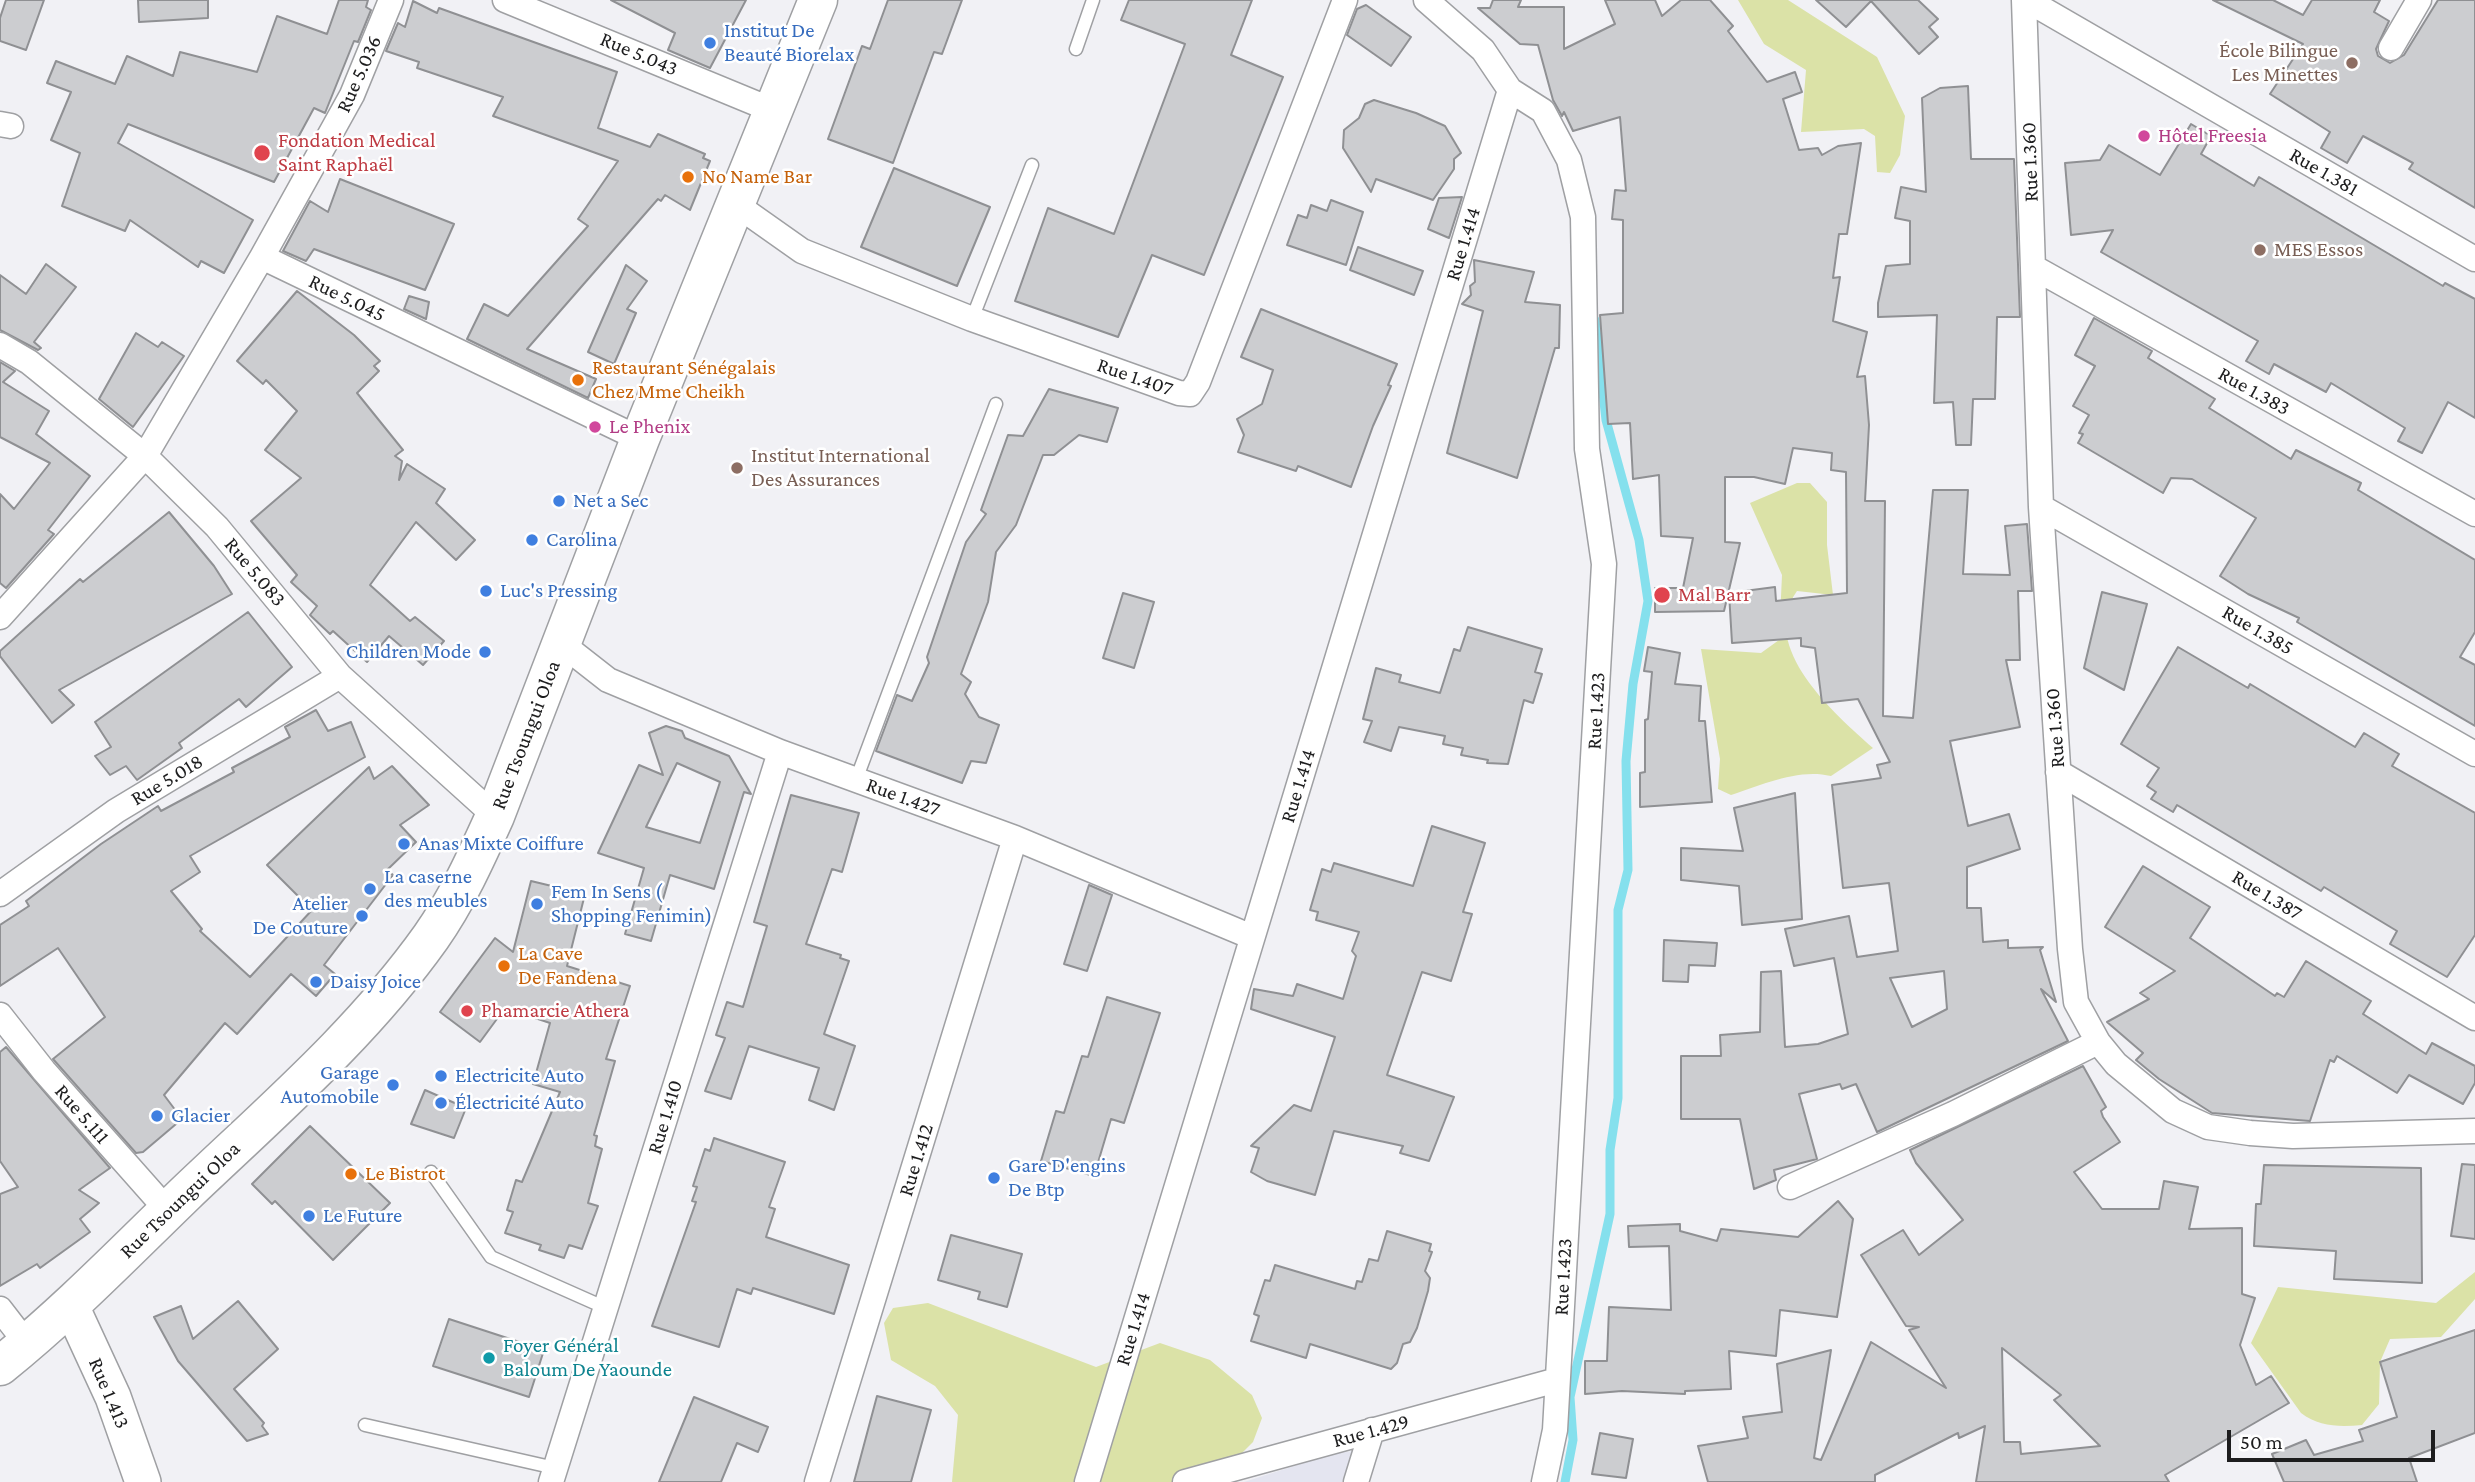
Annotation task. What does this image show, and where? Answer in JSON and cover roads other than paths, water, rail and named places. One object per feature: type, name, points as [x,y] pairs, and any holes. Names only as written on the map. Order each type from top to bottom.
[{"type":"main road","name":"Rue Tsoungui Oloa","points":[[13,1355],[71,1306],[310,1076],[390,990],[432,936],[457,895],[495,816],[640,439],[818,0]]},
{"type":"street","name":"Rue 5.036","points":[[262,257],[352,95],[391,0]]},
{"type":"street","name":"Rue 5.043","points":[[505,0],[772,110]]},
{"type":"street","name":"Rue 1.407","points":[[734,203],[802,251],[972,319],[1179,393],[1190,394],[1198,382],[1346,0]]},
{"type":"street","name":"Rue 1.423","points":[[1426,0],[1483,50],[1510,90],[1543,111],[1569,160],[1583,218],[1587,449],[1604,564],[1555,1430],[1544,1482]]},
{"type":"street","name":"Rue 1.381","points":[[2026,0],[2475,259]]},
{"type":"street","name":"Rue 1.360","points":[[2026,0],[2041,507],[2070,949],[2076,1002],[2098,1042],[2116,1064],[2174,1111],[2208,1127],[2293,1136],[2475,1130]]},
{"type":"street","points":[[2391,48],[2419,0]]},
{"type":"street","name":"Rue 1.414","points":[[1087,1482],[1510,90]]},
{"type":"street","name":"Rue 5.045","points":[[262,257],[640,439]]},
{"type":"street","points":[[0,617],[145,456],[262,257]]},
{"type":"street","name":"Rue 1.383","points":[[2033,267],[2475,514]]},
{"type":"street","name":"Rue 5.083","points":[[0,345],[29,362],[145,456],[217,527],[340,676],[495,816]]},
{"type":"street","name":"Rue 1.385","points":[[2041,507],[2475,754]]},
{"type":"street","name":"Rue 1.427","points":[[562,643],[608,680],[780,752],[1014,838],[1252,937]]},
{"type":"street","name":"Rue 5.018","points":[[0,894],[116,811],[340,676]]},
{"type":"street","name":"Rue 1.410","points":[[553,1475],[780,752]]},
{"type":"street","name":"Rue 1.387","points":[[2058,772],[2475,1018]]},
{"type":"street","name":"Rue 1.412","points":[[817,1482],[1014,838]]},
{"type":"street","name":"Rue 5.111","points":[[0,1015],[167,1211]]},
{"type":"street","points":[[1790,1187],[1952,1114],[2098,1042]]},
{"type":"street","name":"Rue 1.413","points":[[71,1306],[113,1396],[143,1482]]},
{"type":"street","points":[[0,1309],[13,1355]]},
{"type":"street","name":"Rue 1.429","points":[[1185,1482],[1557,1380]]},
{"type":"street","points":[[1356,1482],[1372,1430]]},
{"type":"lane","points":[[1076,49],[1093,0]]},
{"type":"lane","points":[[972,319],[1032,164]]},
{"type":"lane","points":[[856,780],[996,404]]},
{"type":"lane","points":[[431,1172],[491,1257],[606,1308]]},
{"type":"lane","points":[[365,1425],[553,1475]]},
{"type":"waterway","points":[[1565,1482],[1573,1440],[1570,1397],[1610,1214],[1610,1150],[1618,1098],[1618,910],[1628,870],[1626,761],[1633,684],[1648,601],[1639,540],[1606,420],[1595,320]]},
{"type":"place","name":"Institut De Beauté Biorelax","points":[[710,43]]},
{"type":"place","name":"École Bilingue Les Minettes","points":[[2352,63]]},
{"type":"place","name":"Hôtel Freesia","points":[[2144,136]]},
{"type":"place","name":"Fondation Medical Saint Raphaël","points":[[262,153]]},
{"type":"place","name":"No Name Bar","points":[[688,177]]},
{"type":"place","name":"MES Essos","points":[[2260,250]]},
{"type":"place","name":"Restaurant Sénégalais Chez Mme Cheikh","points":[[578,380]]},
{"type":"place","name":"Le Phenix","points":[[595,427]]},
{"type":"place","name":"Institut International Des Assurances","points":[[737,468]]},
{"type":"place","name":"Net a Sec","points":[[559,501]]},
{"type":"place","name":"Carolina","points":[[532,540]]},
{"type":"place","name":"Luc's Pressing","points":[[486,591]]},
{"type":"place","name":"Mal Barr","points":[[1662,595]]},
{"type":"place","name":"Children Mode","points":[[485,652]]},
{"type":"place","name":"Anas Mixte Coiffure","points":[[404,844]]},
{"type":"place","name":"La caserne des meubles","points":[[370,889]]},
{"type":"place","name":"Fem In Sens ( Shopping Fenimin)","points":[[537,904]]},
{"type":"place","name":"Atelier De Couture","points":[[362,916]]},
{"type":"place","name":"La Cave De Fandena","points":[[504,966]]},
{"type":"place","name":"Daisy Joice","points":[[316,982]]},
{"type":"place","name":"Phamarcie Athera","points":[[467,1011]]},
{"type":"place","name":"Electricite Auto","points":[[441,1076]]},
{"type":"place","name":"Garage Automobile","points":[[393,1085]]},
{"type":"place","name":"Électricité Auto","points":[[441,1103]]},
{"type":"place","name":"Glacier","points":[[157,1116]]},
{"type":"place","name":"Le Bistrot","points":[[351,1174]]},
{"type":"place","name":"Gare D'engins De Btp","points":[[994,1178]]},
{"type":"place","name":"Le Future","points":[[309,1216]]},
{"type":"place","name":"Foyer Général Baloum De Yaounde","points":[[489,1358]]}]
